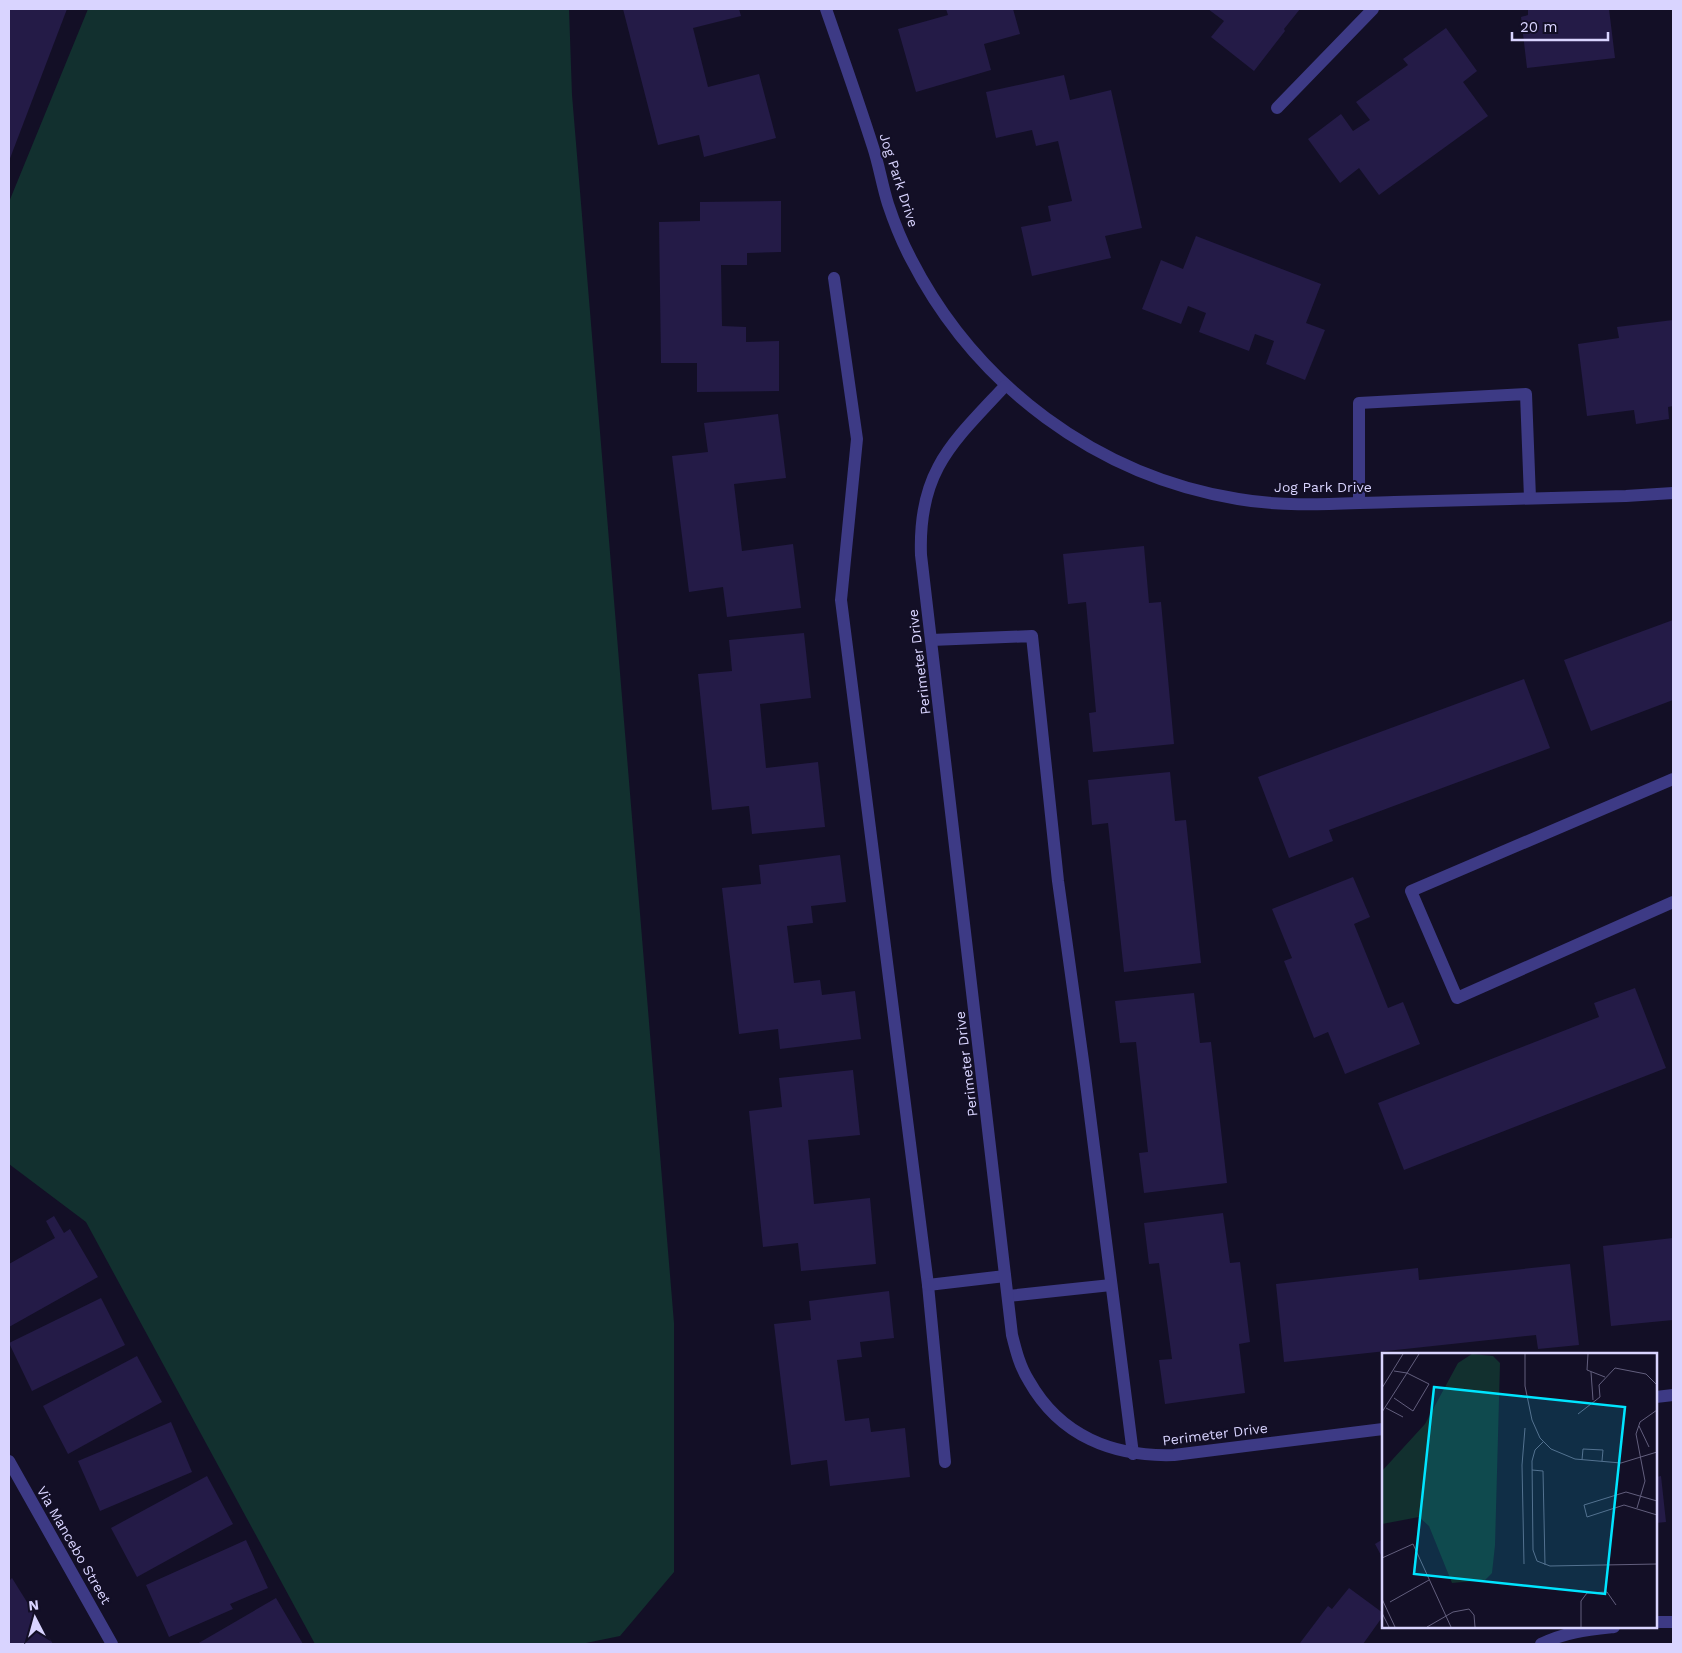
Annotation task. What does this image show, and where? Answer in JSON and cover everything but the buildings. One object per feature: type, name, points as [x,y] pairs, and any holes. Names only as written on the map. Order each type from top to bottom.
[{"type":"street","name":"Jog Park Drive","points":[[826,9],[874,149],[888,204],[910,258],[939,307],[974,353],[1005,386],[1031,408],[1078,441],[1129,468],[1183,487],[1238,500],[1296,505],[1673,493]]},
{"type":"street","points":[[1277,108],[1373,9]]},
{"type":"street","points":[[834,278],[857,439],[841,600],[928,1285],[945,1462]]},
{"type":"street","name":"Perimeter Drive","points":[[1005,386],[956,438],[947,452],[931,482],[920,531],[1012,1334],[1018,1358],[1028,1381],[1043,1402],[1060,1420],[1080,1435],[1102,1446],[1132,1454],[1151,1456],[1174,1455],[1382,1429]]},
{"type":"street","points":[[1359,503],[1359,403],[1526,394],[1530,498]]},
{"type":"street","points":[[931,640],[1032,636],[1058,882],[1132,1454]]},
{"type":"street","points":[[1673,779],[1411,891],[1457,998],[1673,902]]},
{"type":"street","points":[[928,1285],[1006,1276]]},
{"type":"street","points":[[1008,1296],[1111,1285]]},
{"type":"street","points":[[1657,1397],[1673,1395]]},
{"type":"street","name":"Via Mancebo Street","points":[[9,1461],[112,1644]]},
{"type":"street","points":[[1657,1622],[1673,1622]]},
{"type":"street","points":[[1541,1644],[1559,1636],[1606,1628]]},
{"type":"green space","points":[[88,9],[569,9],[572,95],[674,1323],[674,1572],[620,1636],[581,1644],[315,1644],[86,1222],[9,1164],[9,202]]}]
